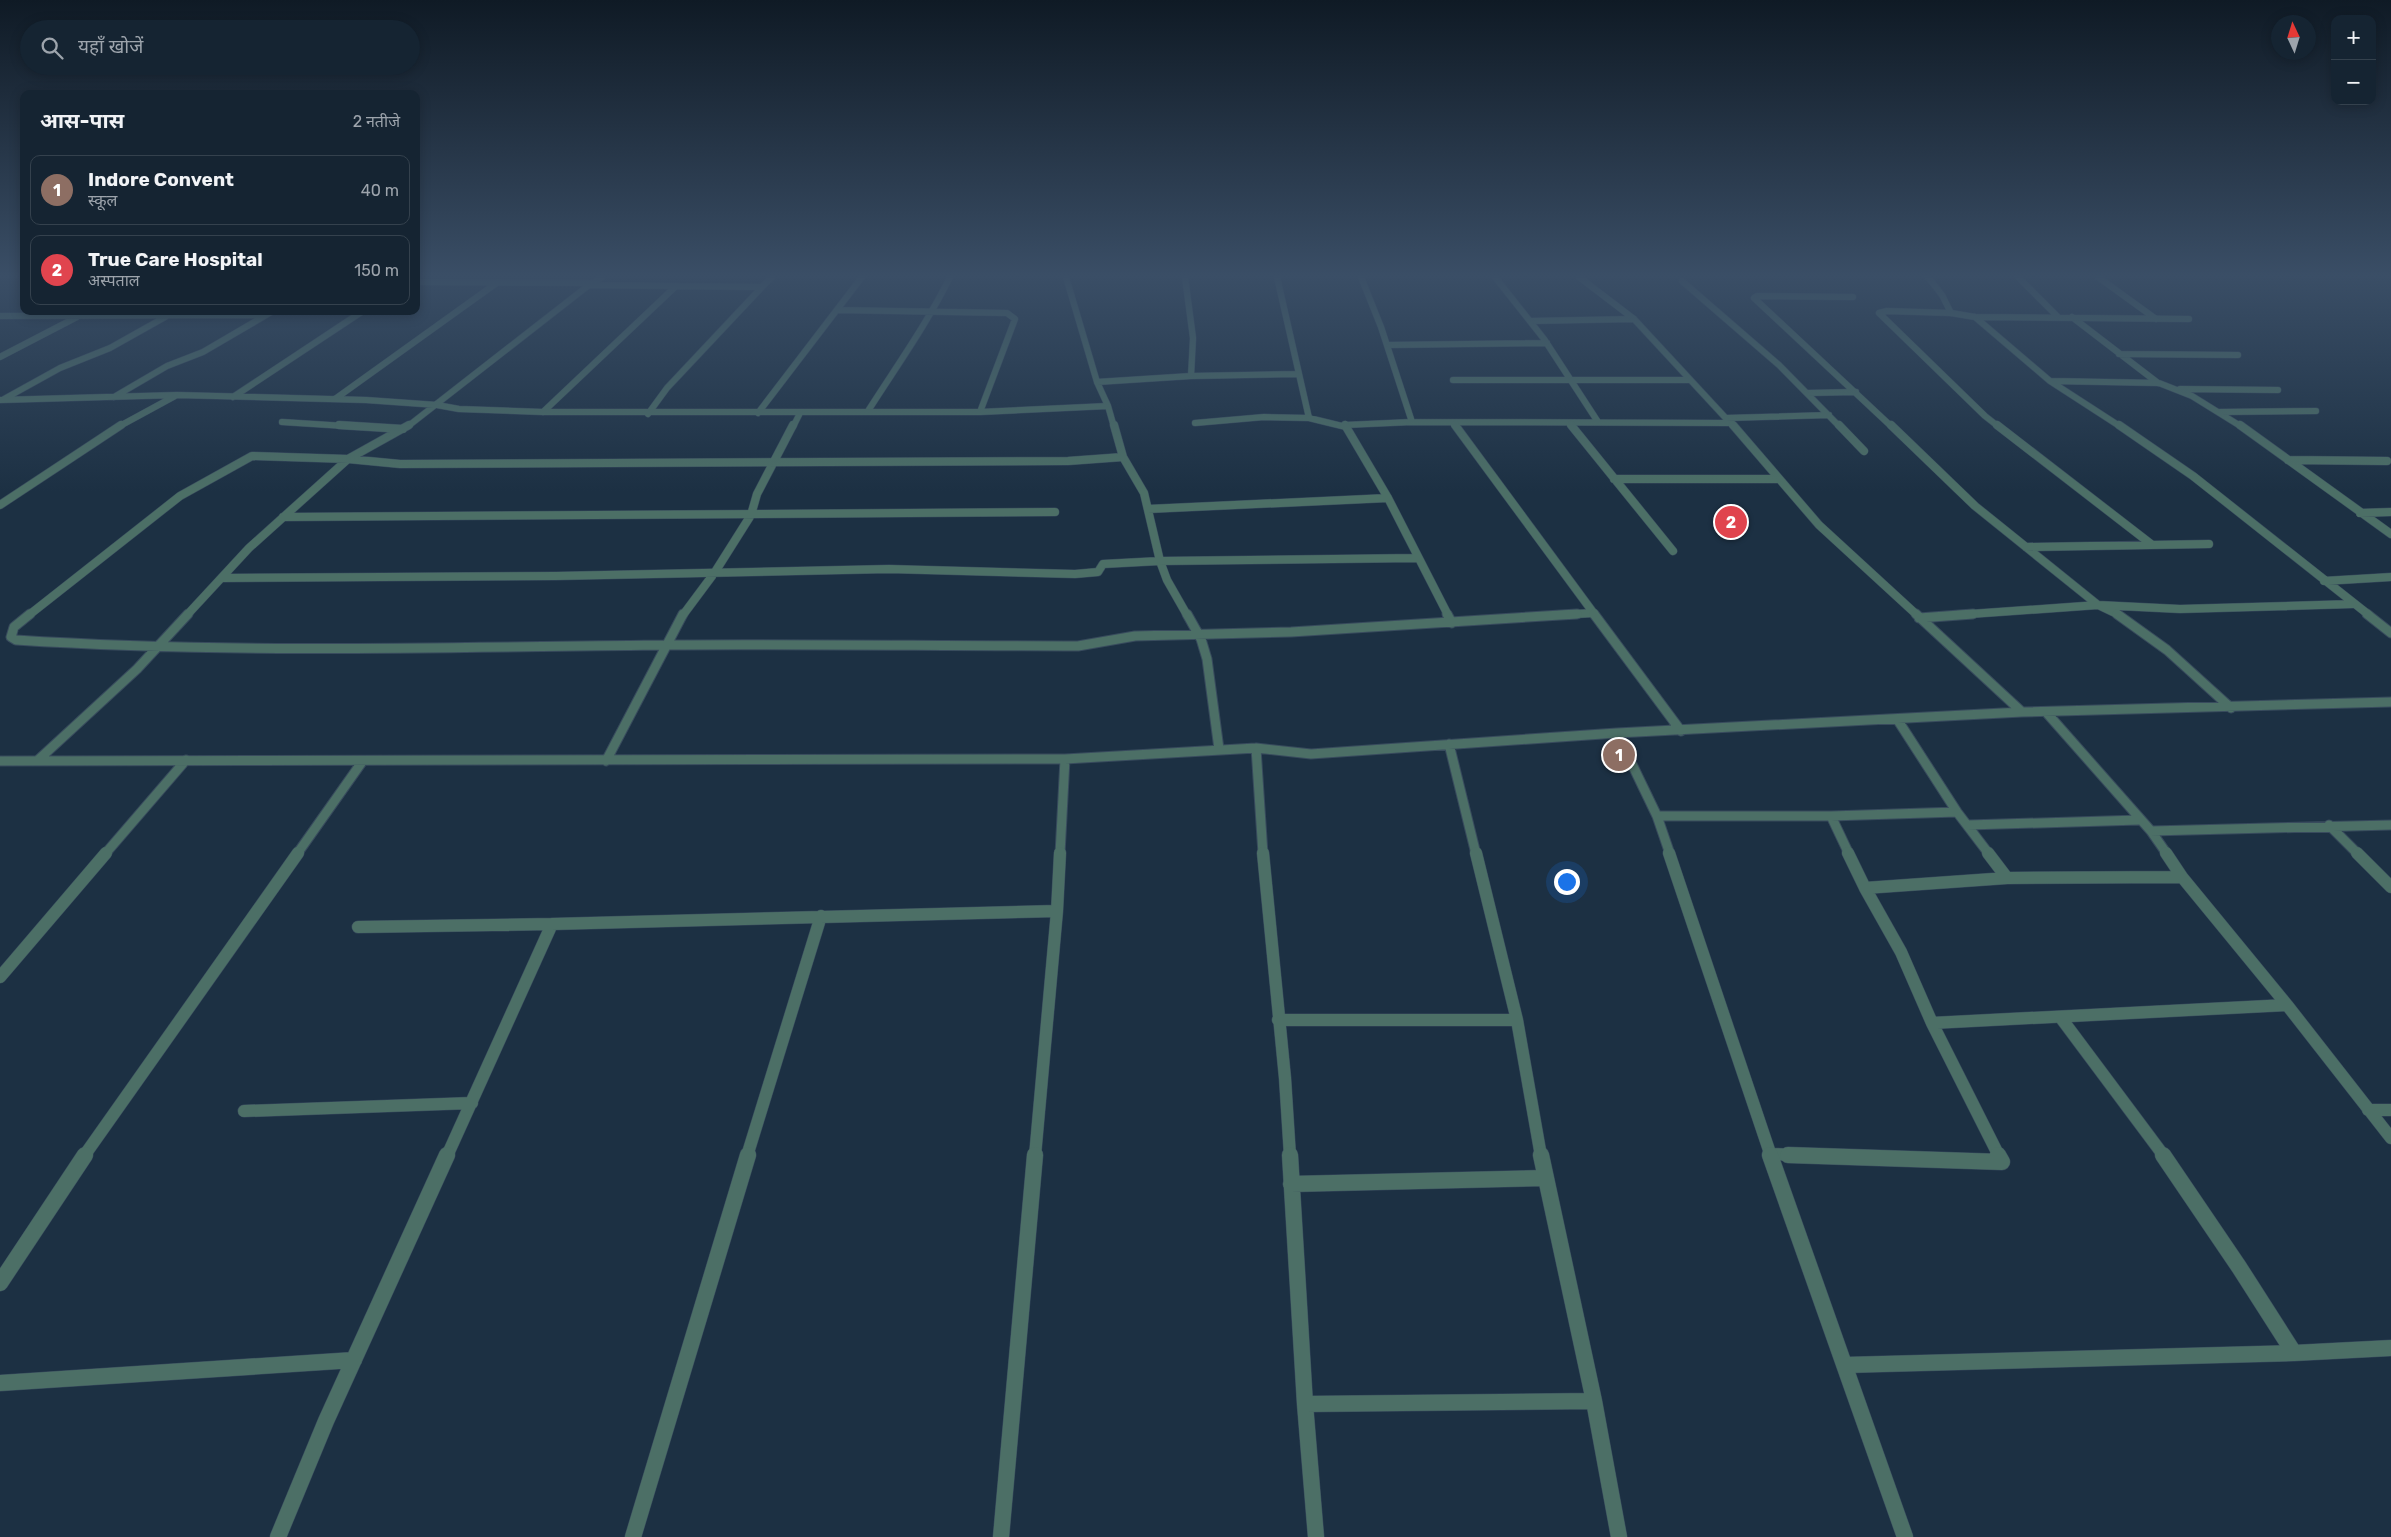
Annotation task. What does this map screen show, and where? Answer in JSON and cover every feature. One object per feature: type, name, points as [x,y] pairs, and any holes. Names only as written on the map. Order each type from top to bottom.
[{"type":"street","points":[[0,357],[16,349]]},
{"type":"street","points":[[2,400],[60,368],[108,349]]},
{"type":"street","points":[[113,397],[167,366],[209,349]]},
{"type":"street","points":[[233,396],[305,349]]},
{"type":"street","points":[[335,399],[405,349]]},
{"type":"street","points":[[37,761],[137,670],[249,548],[348,459],[404,429],[509,349]]},
{"type":"street","points":[[543,412],[610,349]]},
{"type":"street","points":[[648,414],[667,388],[704,349]]},
{"type":"street","points":[[758,412],[807,349]]},
{"type":"street","points":[[868,411],[907,349]]},
{"type":"street","points":[[980,412],[1004,349]]},
{"type":"street","points":[[1087,349],[1124,457],[1142,488],[1160,561],[1167,580],[1201,639],[1207,658],[1219,750]]},
{"type":"street","points":[[1191,376],[1192,349]]},
{"type":"street","points":[[1292,349],[1309,418]]},
{"type":"street","points":[[1388,349],[1412,422]]},
{"type":"street","points":[[1551,349],[1598,422]]},
{"type":"street","points":[[1662,349],[1763,458],[1819,525],[2022,712]]},
{"type":"street","points":[[1760,349],[1807,393],[1864,451]]},
{"type":"street","points":[[1809,349],[1975,506],[2098,605],[2115,612],[2142,631],[2231,708]]},
{"type":"street","points":[[1916,349],[1985,416],[2151,544]]},
{"type":"street","points":[[2012,349],[2050,381],[2151,446],[2186,471],[2391,633]]},
{"type":"street","points":[[2112,349],[2159,383]]},
{"type":"street","points":[[2119,354],[2238,355]]},
{"type":"street","points":[[1097,382],[1191,376],[1297,374]]},
{"type":"street","points":[[1453,380],[1689,380]]},
{"type":"street","points":[[2050,381],[2159,383],[2174,388],[2210,405],[2253,433],[2391,534]]},
{"type":"street","points":[[2174,388],[2278,390]]},
{"type":"street","points":[[1807,393],[1856,392]]},
{"type":"street","points":[[2,400],[177,395],[233,396],[335,399],[437,405],[459,409],[648,414],[868,411],[980,412],[1108,406]]},
{"type":"street","points":[[0,506],[110,431],[177,395]]},
{"type":"street","points":[[2219,412],[2316,411]]},
{"type":"street","points":[[606,761],[684,613],[714,572],[751,515],[757,494],[800,413]]},
{"type":"street","points":[[1195,423],[1264,417],[1309,418],[1345,425],[1412,422],[1728,421],[1829,415]]},
{"type":"street","points":[[282,422],[404,429]]},
{"type":"street","points":[[1454,423],[1682,731]]},
{"type":"street","points":[[1569,423],[1673,551]]},
{"type":"street","points":[[1345,425],[1388,498],[1452,623]]},
{"type":"street","points":[[1124,457],[1068,460],[400,464],[348,459],[252,456],[180,496],[14,627],[11,636],[16,640],[155,649],[372,650],[668,645],[1078,646],[1135,636],[1290,632],[1594,613]]},
{"type":"street","points":[[2288,460],[2387,461]]},
{"type":"street","points":[[1614,479],[1779,479]]},
{"type":"street","points":[[1148,509],[1388,498]]},
{"type":"street","points":[[283,518],[1054,512]]},
{"type":"street","points":[[2360,513],[2391,512]]},
{"type":"street","points":[[2026,546],[2209,544]]},
{"type":"street","points":[[222,578],[556,576],[888,569],[1075,574],[1098,572],[1103,564],[1160,561],[1418,558]]},
{"type":"street","points":[[2324,581],[2391,577]]},
{"type":"street","points":[[1919,618],[2098,605],[2180,609],[2353,604]]},
{"type":"street","points":[[0,762],[1065,759],[1256,748],[1311,754],[1617,733],[2022,712],[2231,708],[2391,702]]},
{"type":"street","points":[[2046,712],[2139,820],[2151,831],[2182,877],[2287,1004],[2391,1138]]},
{"type":"street","points":[[1897,719],[1957,812],[2007,878]]},
{"type":"street","points":[[1617,733],[1657,816],[1770,1154],[1905,1537]]},
{"type":"street","points":[[1449,744],[1516,1020],[1546,1178],[1594,1401],[1619,1537]]},
{"type":"street","points":[[1256,748],[1268,918],[1285,1078],[1304,1404],[1316,1537]]},
{"type":"street","points":[[1001,1537],[1057,911],[1065,759]]},
{"type":"street","points":[[0,977],[186,760]]},
{"type":"street","points":[[0,1283],[59,1192],[362,762]]},
{"type":"street","points":[[1657,816],[1831,816],[1957,812]]},
{"type":"street","points":[[1770,1154],[2002,1162],[1932,1023],[1901,952],[1865,888],[1831,816]]},
{"type":"street","points":[[1968,825],[2139,820]]},
{"type":"street","points":[[2151,831],[2329,825],[2391,825]]},
{"type":"street","points":[[2329,825],[2391,887]]},
{"type":"street","points":[[1865,888],[2007,878],[2182,877]]},
{"type":"street","points":[[358,927],[1057,911]]},
{"type":"street","points":[[634,1537],[709,1288],[744,1161],[821,916]]},
{"type":"street","points":[[278,1537],[326,1420],[472,1104],[552,924]]},
{"type":"street","points":[[1932,1023],[2061,1018],[2287,1004]]},
{"type":"street","points":[[2061,1018],[2116,1088],[2243,1270],[2294,1353]]},
{"type":"street","points":[[1278,1020],[1516,1020]]},
{"type":"street","points":[[244,1111],[472,1104]]},
{"type":"street","points":[[2368,1110],[2391,1110]]},
{"type":"street","points":[[1291,1184],[1546,1178]]},
{"type":"street","points":[[1845,1365],[2294,1353],[2391,1348]]},
{"type":"street","points":[[0,1383],[354,1360]]},
{"type":"street","points":[[1304,1404],[1594,1401]]},
{"type":"place","name":"True Care Hospital","points":[[1731,522]]},
{"type":"place","name":"Indore Convent","points":[[1619,755]]}]
